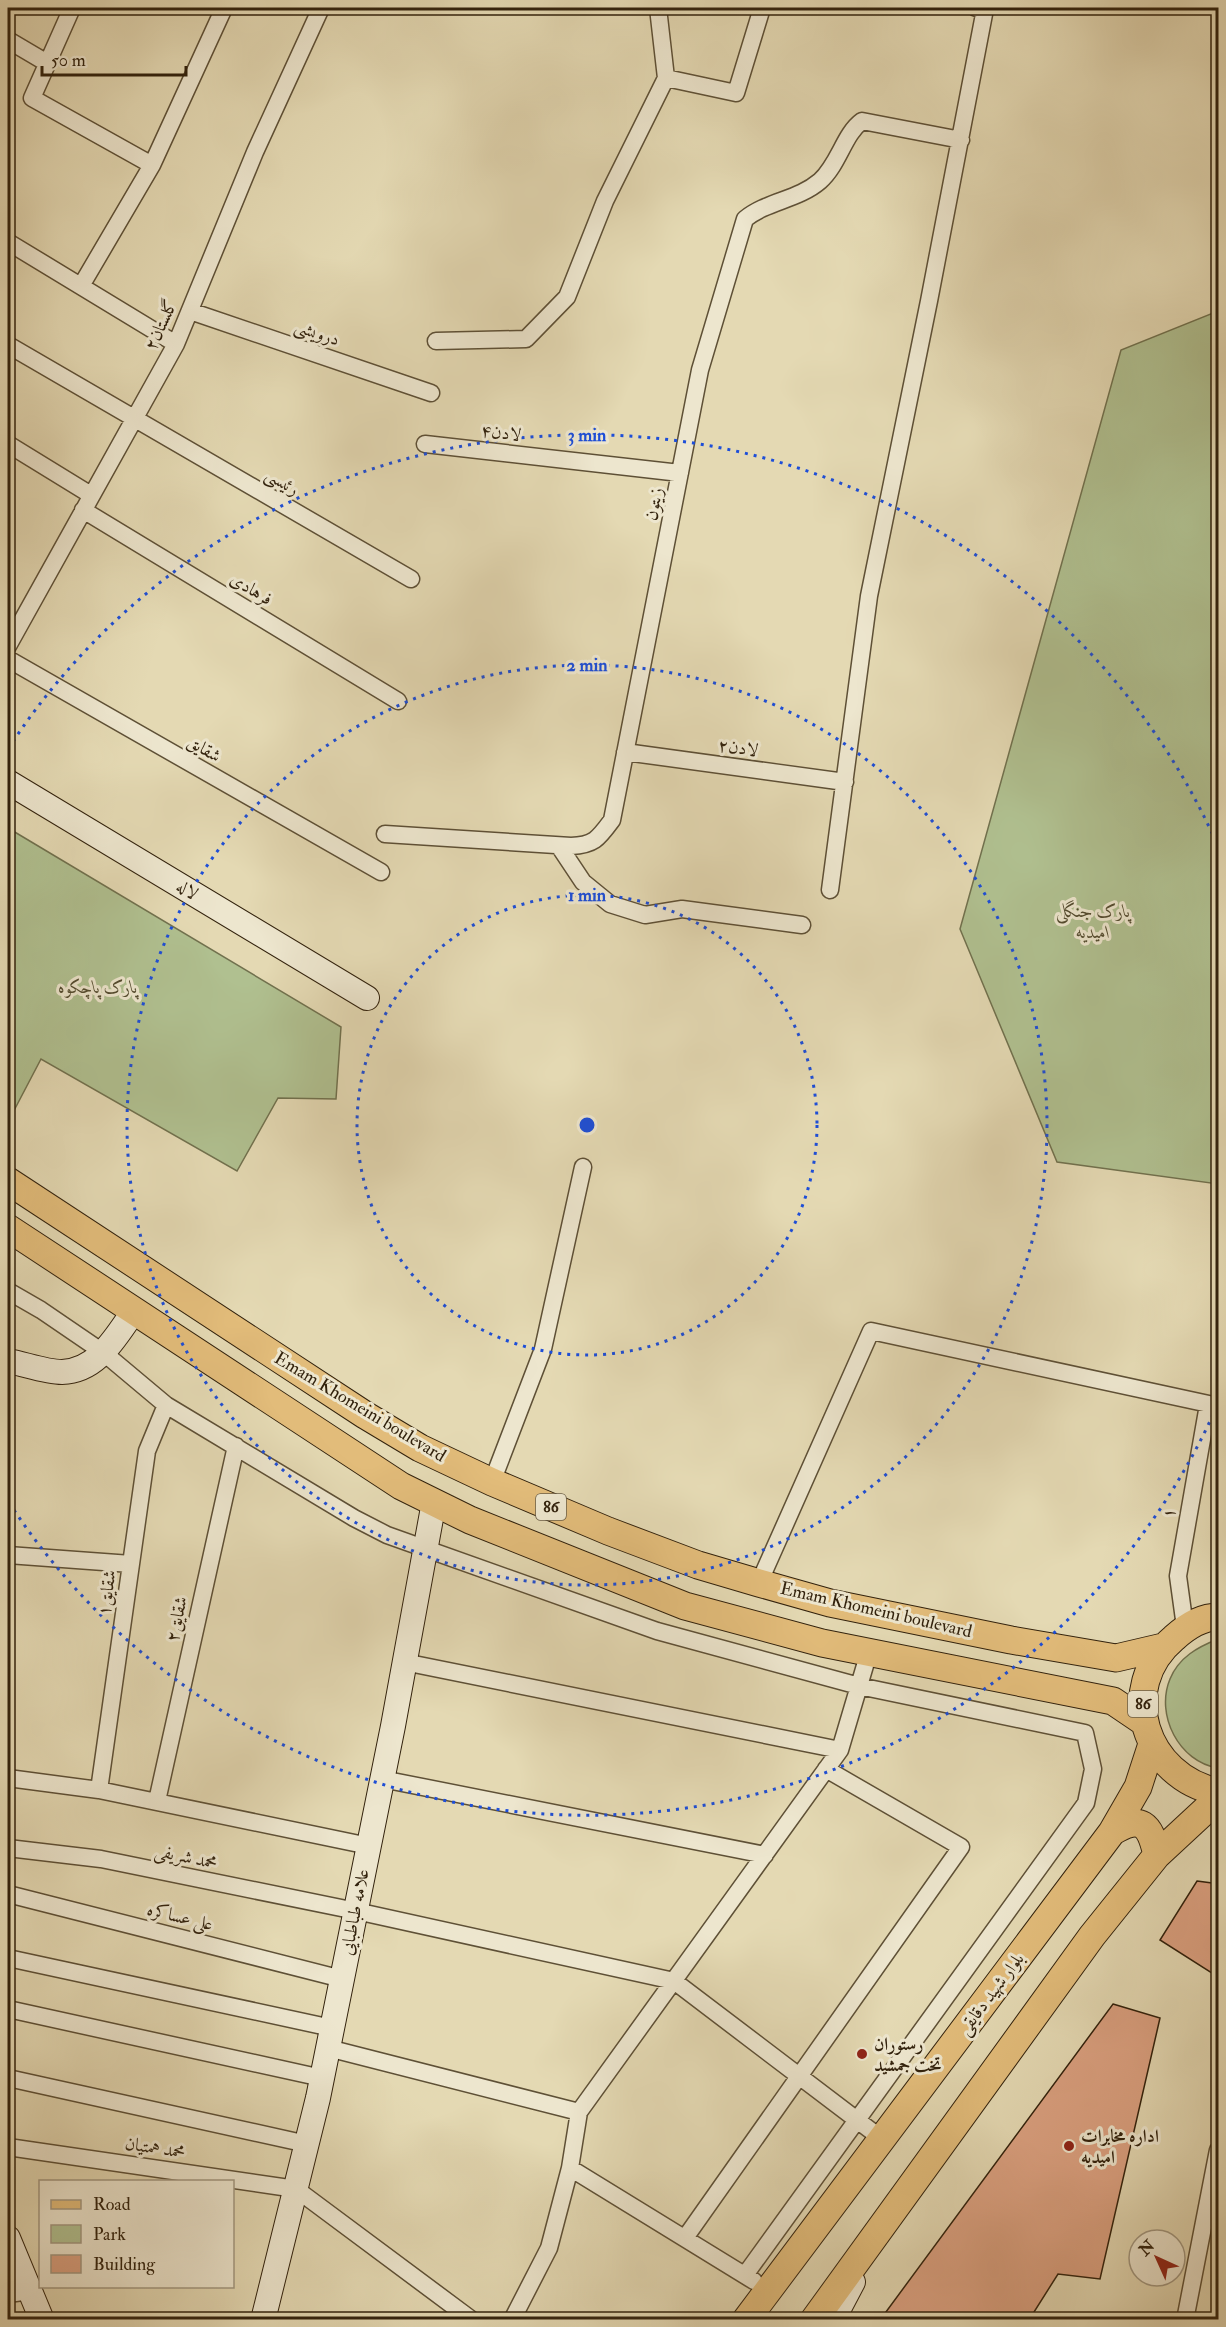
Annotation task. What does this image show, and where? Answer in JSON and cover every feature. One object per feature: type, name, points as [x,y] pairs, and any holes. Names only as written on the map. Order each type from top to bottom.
[{"type":"main road","name":"Emam Khomeini boulevard","points":[[8,1181],[365,1415],[420,1448],[492,1482],[608,1531],[699,1565],[830,1604],[1116,1658],[1163,1647]]},
{"type":"main road","name":"86","points":[[8,1228],[401,1486],[470,1520],[685,1606],[822,1642],[1113,1701],[1148,1733],[1168,1767],[1190,1783],[1218,1792]]},
{"type":"main road","points":[[134,1311],[156,1278]]},
{"type":"main road","name":"86","points":[[1148,1733],[1143,1695],[1149,1670],[1163,1647],[1185,1627],[1218,1617]]},
{"type":"main road","points":[[1056,1689],[1068,1680],[1074,1663],[1064,1649]]},
{"type":"main road","name":"بلوار شهید دقایقی","points":[[746,2319],[1112,1832],[1138,1787],[1148,1733]]},
{"type":"main road","points":[[814,2319],[1092,1936],[1157,1855],[1212,1804],[1218,1802]]},
{"type":"main road","points":[[1112,1832],[1127,1823],[1142,1824],[1153,1835],[1157,1855]]},
{"type":"street","points":[[72,8],[32,98],[152,165]]},
{"type":"street","points":[[81,286],[152,165],[224,8]]},
{"type":"street","name":"گلستان۲","points":[[8,646],[15,616],[87,502],[176,344],[255,152],[321,8]]},
{"type":"street","points":[[436,341],[526,339],[567,297],[605,201],[666,78],[658,8]]},
{"type":"street","points":[[666,78],[736,93],[762,8]]},
{"type":"street","points":[[830,890],[869,596],[961,140],[985,9],[976,8]]},
{"type":"street","points":[[8,40],[47,63]]},
{"type":"street","name":"زیتون","points":[[384,834],[559,846],[586,846],[600,836],[612,820],[700,370],[746,219],[757,210],[799,195],[820,182],[837,162],[856,126],[862,121],[961,140]]},
{"type":"street","points":[[8,242],[176,344]]},
{"type":"street","name":"درویشی","points":[[190,311],[431,393]]},
{"type":"street","name":"رئیسی","points":[[8,345],[411,579]]},
{"type":"street","name":"فرهادی","points":[[8,444],[87,502],[398,701]]},
{"type":"street","name":"لادن۴","points":[[425,444],[680,473]]},
{"type":"street","name":"شقایق","points":[[8,659],[381,872]]},
{"type":"street","name":"لادن۲","points":[[625,752],[844,782]]},
{"type":"street","name":"لاله","points":[[8,782],[367,998]]},
{"type":"street","points":[[559,846],[584,882],[609,904],[645,915],[681,909],[802,925]]},
{"type":"street","points":[[492,1482],[543,1349],[583,1167]]},
{"type":"street","points":[[8,1291],[41,1310],[104,1353],[166,1405],[369,1527],[657,1631],[859,1686],[1085,1733],[1093,1769],[1086,1803],[745,2275]]},
{"type":"street","points":[[8,1361],[61,1372],[75,1370],[104,1353],[134,1311]]},
{"type":"street","points":[[759,1583],[871,1331],[1213,1406]]},
{"type":"street","name":"شقایق۱","points":[[99,1790],[147,1451],[166,1405]]},
{"type":"street","name":"۱","points":[[1185,1627],[1178,1576],[1213,1406]]},
{"type":"street","name":"شقایق۲","points":[[157,1801],[236,1446]]},
{"type":"street","name":"علامه طباطبایی","points":[[263,2319],[322,2078],[369,1846],[434,1502]]},
{"type":"street","points":[[8,1555],[131,1564]]},
{"type":"street","points":[[512,2319],[549,2248],[570,2168],[579,2112],[840,1750],[869,1652]]},
{"type":"street","points":[[404,1662],[840,1750]]},
{"type":"street","points":[[685,2238],[961,1847],[826,1769]]},
{"type":"street","points":[[8,1778],[99,1790],[369,1846]]},
{"type":"street","points":[[382,1779],[765,1855]]},
{"type":"street","name":"محمد شریفی","points":[[8,1848],[101,1859],[356,1911],[674,1981]]},
{"type":"street","name":"علی عساکره","points":[[8,1894],[342,1979]]},
{"type":"street","points":[[8,1958],[330,2038],[579,2112]]},
{"type":"street","points":[[674,1981],[882,2139]]},
{"type":"street","points":[[8,2009],[322,2078]]},
{"type":"street","points":[[8,2078],[307,2144]]},
{"type":"street","name":"محمد همتیان","points":[[8,2147],[296,2189]]},
{"type":"street","points":[[1185,2319],[1218,2150]]},
{"type":"street","points":[[570,2168],[768,2289]]},
{"type":"street","points":[[296,2189],[472,2319]]},
{"type":"street","points":[[833,2319],[883,2222]]},
{"type":"street","points":[[8,2238],[19,2292],[42,2319]]},
{"type":"green space","name":"پارک جنگلی امیدیه","points":[[1218,311],[1218,1184],[1057,1162],[960,929],[1121,350]]},
{"type":"green space","name":"پارک پاچکوه","points":[[8,828],[341,1027],[336,1099],[278,1098],[237,1171],[41,1059],[8,1122]]},
{"type":"green space","points":[[1218,1639],[1218,1768],[1192,1757],[1182,1747],[1168,1721],[1166,1693],[1170,1679],[1178,1665],[1196,1649]]},
{"type":"building","points":[[1197,1881],[1212,1883],[1218,1888],[1218,1977],[1160,1940]]},
{"type":"building","name":"اداره مخابرات امیدیه","points":[[1113,2004],[1160,2018],[1100,2279],[1058,2274],[1029,2320],[880,2320]]},
{"type":"place","name":"رستوران تخت جمشید","points":[[862,2054]]},
{"type":"place","name":"اداره مخابرات امیدیه","points":[[1069,2146]]}]
